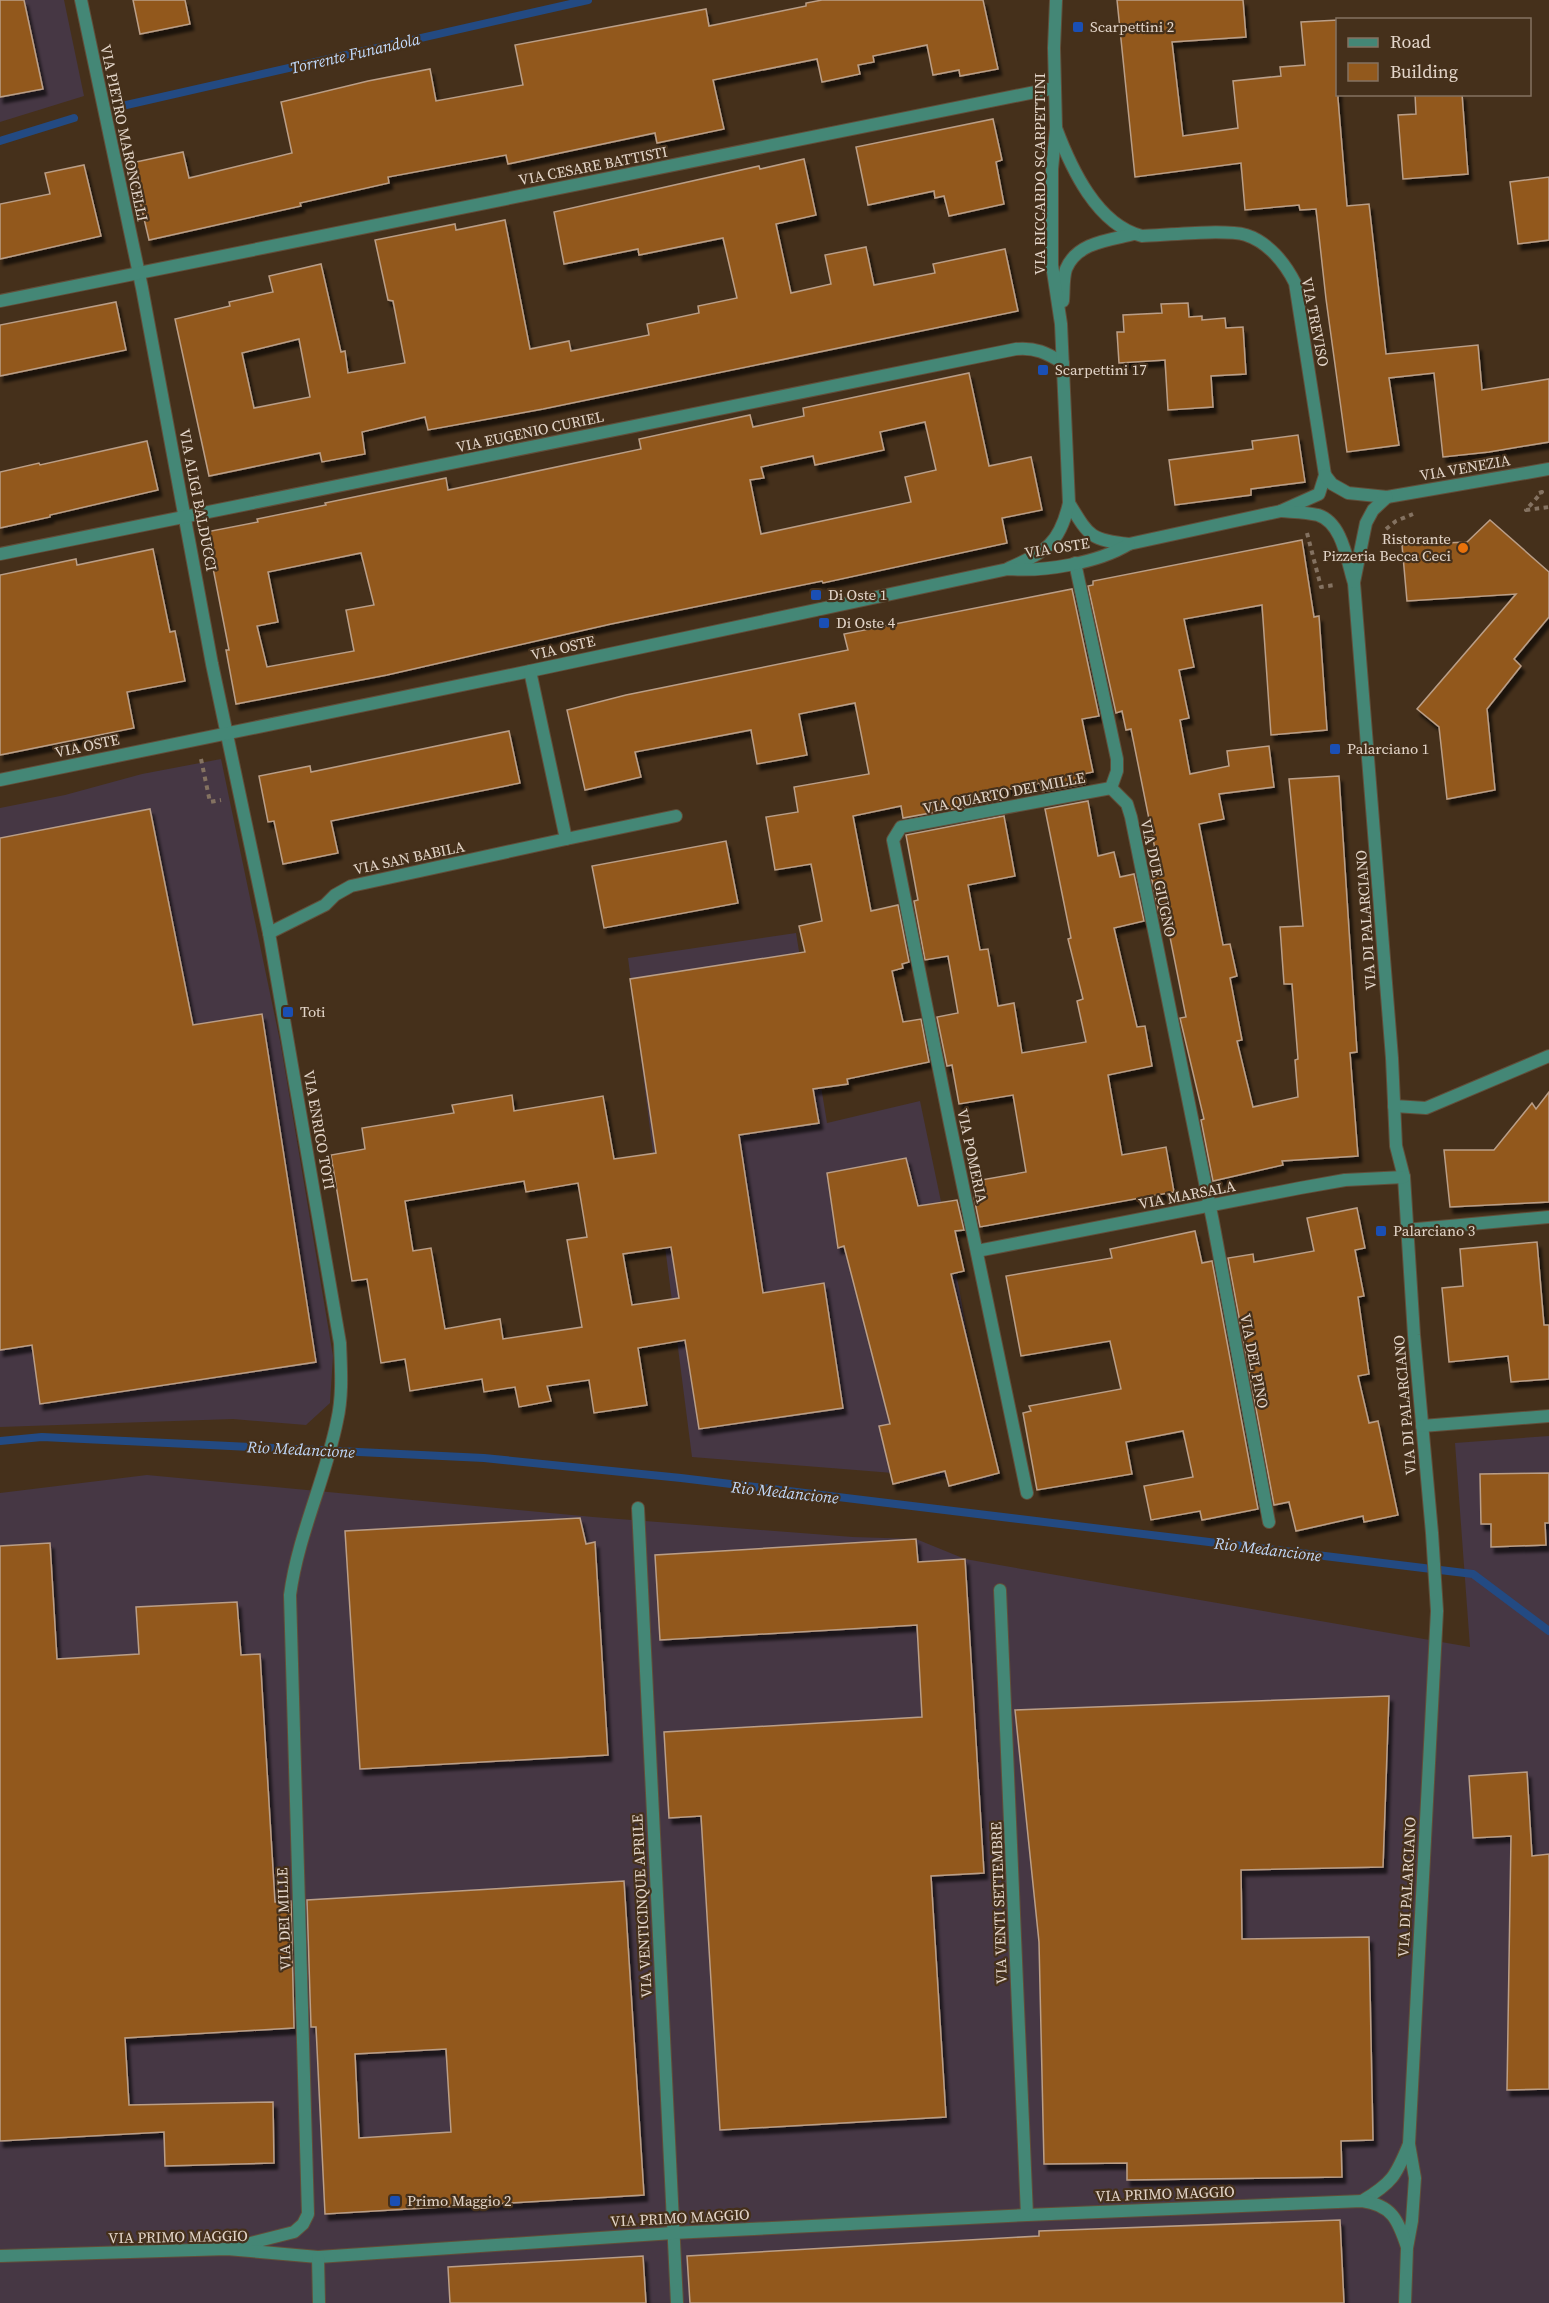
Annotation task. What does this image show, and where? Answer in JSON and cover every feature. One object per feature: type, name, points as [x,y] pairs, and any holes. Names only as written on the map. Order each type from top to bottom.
[{"type":"street","name":"VIA PIETRO MARONCELLI","points":[[81,0],[138,273]]},
{"type":"street","name":"VIA RICCARDO SCARPETTINI","points":[[1008,569],[1030,559],[1051,544],[1063,527],[1069,503],[1061,324],[1052,265],[1052,169],[1056,128],[1054,88],[1056,0]]},
{"type":"street","name":"VIA CESARE BATTISTI","points":[[0,301],[1054,88]]},
{"type":"street","points":[[1056,128],[1080,182],[1099,208],[1134,234]]},
{"type":"street","name":"VIA TREVISO","points":[[1061,324],[1065,270],[1080,251],[1092,244],[1134,234],[1142,236],[1245,235],[1268,249],[1287,268],[1295,283],[1325,475]]},
{"type":"street","name":"VIA ALIGI BALDUCCI","points":[[138,273],[226,732]]},
{"type":"street","name":"VIA EUGENIO CURIEL","points":[[0,554],[1016,348],[1029,348],[1046,353],[1063,363]]},
{"type":"street","name":"VIA VENEZIA","points":[[1325,475],[1332,484],[1348,493],[1387,497],[1549,469]]},
{"type":"street","name":"VIA OSTE","points":[[0,780],[530,671],[1008,569],[1031,571],[1075,562],[1116,552],[1129,544],[1281,511],[1319,494],[1325,475]]},
{"type":"street","points":[[1354,583],[1366,523],[1373,510],[1387,497]]},
{"type":"street","name":"VIA OSTE","points":[[1069,503],[1087,532],[1095,538],[1129,544]]},
{"type":"street","name":"VIA OSTE","points":[[1281,511],[1319,515]]},
{"type":"street","name":"VIA DI PALARCIANO","points":[[1319,515],[1335,526],[1354,583],[1396,1146],[1404,1177],[1406,1230],[1437,1611],[1409,2144],[1415,2178],[1412,2221],[1407,2248],[1405,2303]]},
{"type":"street","points":[[1075,562],[1117,759],[1115,780],[1111,788]]},
{"type":"street","points":[[530,671],[566,839]]},
{"type":"street","name":"VIA ENRICO TOTI","points":[[226,732],[269,933],[340,1343],[342,1390],[337,1422],[303,1532]]},
{"type":"street","name":"VIA QUARTO DEI MILLE","points":[[902,827],[1111,788]]},
{"type":"street","name":"VIA DUE GIUGNO","points":[[1111,788],[1127,804],[1131,818],[1209,1207]]},
{"type":"street","name":"VIA SAN BABILA","points":[[269,933],[325,905],[335,895],[351,886],[676,816]]},
{"type":"street","name":"VIA POMERIA","points":[[902,827],[893,840],[893,847],[1027,1493]]},
{"type":"street","points":[[1394,1106],[1426,1108],[1549,1056]]},
{"type":"street","name":"VIA MARSALA","points":[[977,1251],[1345,1180],[1404,1177]]},
{"type":"street","name":"VIA DEL PINO","points":[[1209,1207],[1269,1522]]},
{"type":"street","points":[[1406,1230],[1549,1217]]},
{"type":"street","points":[[1422,1426],[1549,1416]]},
{"type":"street","name":"VIA VENTICINQUE APRILE","points":[[638,1508],[677,2303]]},
{"type":"street","name":"VIA DEI MILLE","points":[[227,2249],[294,2232],[309,2214],[290,1595],[293,1566],[303,1532]]},
{"type":"street","name":"VIA VENTI SETTEMBRE","points":[[1000,1590],[1027,2215]]},
{"type":"street","points":[[1362,2201],[1391,2182],[1409,2144]]},
{"type":"street","name":"VIA PRIMO MAGGIO","points":[[0,2256],[227,2249],[318,2257],[673,2233],[1362,2201],[1375,2203],[1389,2211],[1399,2223],[1407,2248]]},
{"type":"street","points":[[318,2257],[319,2303]]},
{"type":"path","points":[[1531,494],[1542,492],[1526,510],[1549,507]]},
{"type":"path","points":[[1382,534],[1396,520],[1420,512]]},
{"type":"path","points":[[1300,528],[1308,534],[1321,587],[1354,583]]},
{"type":"path","points":[[201,756],[210,802],[240,796]]},
{"type":"shaded area","points":[[0,0],[64,0],[84,96],[0,122]]},
{"type":"shaded area","points":[[221,759],[281,1046],[333,1356],[330,1403],[306,1425],[233,1419],[0,1427],[0,808],[65,795],[142,774]]},
{"type":"shaded area","points":[[796,933],[827,1123],[920,1101],[959,1288],[993,1481],[692,1457],[628,958]]},
{"type":"shaded area","points":[[1549,1436],[1549,2303],[0,2303],[0,1493],[147,1475],[593,1517],[853,1537],[916,1539],[965,1559],[1470,1647],[1455,1443]]},
{"type":"building","points":[[0,0],[24,0],[43,89],[0,97]]},
{"type":"building","points":[[133,0],[185,0],[190,24],[140,34]]},
{"type":"building","points":[[822,0],[983,0],[998,69],[960,76],[959,70],[933,75],[927,45],[873,56],[874,62],[858,65],[860,74],[822,82],[817,59],[713,80],[724,129],[657,143],[655,133],[508,164],[506,155],[388,177],[389,183],[300,203],[301,206],[149,240],[131,163],[183,152],[189,178],[292,153],[281,102],[430,69],[436,101],[523,85],[515,45],[706,9],[709,26],[806,6],[806,3]]},
{"type":"building","points":[[1117,0],[1243,0],[1246,37],[1172,42],[1183,136],[1238,128],[1233,81],[1281,76],[1280,67],[1305,65],[1301,22],[1336,20],[1336,96],[1338,96],[1347,206],[1369,204],[1386,354],[1478,345],[1482,390],[1549,379],[1549,442],[1443,457],[1434,373],[1389,378],[1399,445],[1347,452],[1316,209],[1300,210],[1299,205],[1245,210],[1241,163],[1135,177]]},
{"type":"building","points":[[1415,96],[1462,96],[1468,174],[1403,179],[1398,115],[1416,114]]},
{"type":"building","points":[[993,119],[1002,160],[996,162],[1004,204],[949,216],[944,196],[935,198],[934,191],[868,205],[856,147]]},
{"type":"building","points":[[804,159],[816,215],[776,224],[791,293],[831,284],[825,255],[866,247],[874,285],[935,273],[933,264],[1005,249],[1018,311],[543,409],[428,430],[425,417],[362,432],[365,454],[322,462],[320,453],[209,476],[175,319],[230,306],[229,302],[273,292],[269,276],[321,264],[341,352],[345,351],[348,373],[405,363],[393,301],[388,300],[375,240],[455,224],[456,230],[505,220],[530,349],[569,341],[571,351],[649,335],[647,324],[699,313],[698,306],[737,298],[723,238],[639,255],[638,249],[564,264],[554,212],[759,166],[760,169]],"holes":[[[299,339],[310,397],[254,408],[242,353]]]},
{"type":"building","points":[[84,165],[101,236],[0,259],[0,204],[50,194],[45,173]]},
{"type":"building","points":[[1549,177],[1549,240],[1518,244],[1510,182]]},
{"type":"building","points":[[116,302],[126,350],[0,376],[0,325]]},
{"type":"building","points":[[1188,303],[1189,317],[1202,316],[1202,320],[1225,318],[1226,328],[1243,327],[1246,374],[1211,376],[1213,407],[1168,410],[1165,360],[1119,363],[1117,332],[1124,332],[1123,315],[1162,313],[1161,304]]},
{"type":"building","points":[[969,373],[989,466],[1031,457],[1042,510],[1002,518],[1007,543],[823,583],[822,581],[611,624],[387,675],[236,704],[226,650],[229,650],[206,532],[258,522],[257,519],[326,505],[325,503],[446,478],[448,490],[641,449],[639,439],[750,415],[753,427],[804,416],[803,408]],"holes":[[[925,422],[936,470],[905,477],[911,502],[761,534],[750,480],[764,478],[761,467],[813,456],[815,465],[884,450],[880,432]],[[361,553],[374,605],[346,610],[354,651],[267,667],[257,626],[278,622],[268,572]]]},
{"type":"building","points":[[1298,435],[1305,482],[1251,489],[1251,495],[1175,505],[1169,460],[1253,449],[1252,441]]},
{"type":"building","points":[[147,441],[158,490],[0,528],[0,472]]},
{"type":"building","points":[[1490,520],[1549,572],[1549,617],[1514,659],[1521,666],[1487,709],[1495,790],[1447,799],[1439,727],[1417,709],[1516,594],[1407,601],[1402,545],[1467,542]]},
{"type":"building","points":[[1302,540],[1314,617],[1319,616],[1327,730],[1271,735],[1262,605],[1184,619],[1194,667],[1179,670],[1189,718],[1180,720],[1190,774],[1229,766],[1227,751],[1269,746],[1274,787],[1219,794],[1224,819],[1199,824],[1223,945],[1230,944],[1237,976],[1230,978],[1242,1040],[1237,1041],[1253,1107],[1298,1097],[1295,1060],[1298,1059],[1292,984],[1284,984],[1280,927],[1303,926],[1289,779],[1339,776],[1357,1052],[1350,1053],[1358,1156],[1282,1161],[1283,1165],[1213,1181],[1201,1120],[1204,1119],[1180,1018],[1186,1017],[1166,917],[1160,918],[1150,871],[1159,869],[1131,729],[1126,730],[1122,711],[1116,713],[1088,586],[1093,585],[1093,581]]},
{"type":"building","points":[[153,549],[170,632],[175,631],[185,681],[127,692],[134,728],[0,755],[0,575],[76,559],[77,565]]},
{"type":"building","points":[[1072,589],[1099,716],[1082,719],[1093,772],[1083,774],[1085,784],[1042,792],[1040,783],[999,791],[1001,800],[903,818],[901,806],[853,816],[871,911],[898,905],[909,962],[902,964],[903,968],[892,971],[903,1022],[921,1019],[929,1062],[847,1079],[848,1084],[813,1089],[819,1123],[739,1135],[763,1293],[824,1283],[843,1408],[699,1429],[685,1340],[638,1348],[647,1405],[594,1413],[589,1380],[547,1386],[551,1401],[519,1407],[515,1387],[484,1392],[482,1379],[410,1391],[405,1359],[381,1363],[367,1279],[352,1281],[331,1155],[365,1149],[362,1128],[454,1113],[452,1105],[512,1095],[514,1111],[603,1096],[614,1159],[656,1153],[630,979],[805,952],[799,926],[822,921],[811,864],[775,870],[766,817],[798,812],[794,787],[869,774],[855,703],[799,714],[807,755],[757,764],[751,730],[635,752],[641,777],[585,790],[567,710],[626,695],[848,650],[844,634]],"holes":[[[524,1181],[526,1192],[578,1183],[587,1237],[567,1240],[582,1327],[503,1339],[500,1319],[445,1329],[431,1248],[413,1251],[405,1201]],[[671,1247],[679,1298],[632,1305],[623,1254]]]},
{"type":"building","points":[[509,731],[520,783],[331,821],[338,853],[283,864],[274,821],[268,822],[259,776],[310,766],[311,772]]},
{"type":"building","points":[[1088,801],[1098,856],[1114,852],[1120,877],[1134,874],[1144,921],[1114,928],[1137,1027],[1145,1026],[1152,1066],[1108,1075],[1122,1155],[1166,1147],[1174,1192],[980,1227],[974,1197],[984,1195],[981,1180],[1026,1172],[1013,1095],[959,1104],[952,1065],[947,1066],[937,1017],[958,1013],[948,956],[925,960],[914,901],[918,900],[906,835],[1004,816],[1015,876],[968,885],[980,950],[988,949],[998,1006],[1014,1003],[1022,1053],[1086,1042],[1077,1001],[1083,999],[1068,939],[1071,938],[1045,809]]},
{"type":"building","points":[[150,809],[193,1025],[262,1014],[316,1362],[40,1404],[32,1345],[0,1350],[0,838]]},
{"type":"building","points":[[726,841],[738,903],[604,928],[592,866]]},
{"type":"building","points":[[1549,1092],[1549,1202],[1450,1207],[1444,1150],[1494,1150],[1532,1103],[1536,1109]]},
{"type":"building","points":[[906,1158],[918,1206],[957,1200],[964,1230],[955,1231],[964,1271],[951,1274],[999,1473],[949,1486],[945,1471],[893,1484],[879,1426],[890,1424],[844,1246],[838,1248],[827,1173]]},
{"type":"building","points":[[1357,1208],[1365,1248],[1355,1250],[1364,1296],[1358,1297],[1369,1374],[1358,1376],[1369,1423],[1378,1421],[1398,1515],[1364,1522],[1363,1516],[1296,1531],[1289,1502],[1274,1505],[1228,1258],[1253,1254],[1254,1262],[1314,1251],[1307,1218]]},
{"type":"building","points":[[1195,1231],[1202,1263],[1212,1261],[1258,1509],[1202,1520],[1200,1511],[1151,1520],[1144,1486],[1193,1477],[1183,1431],[1126,1442],[1132,1474],[1037,1490],[1023,1413],[1031,1411],[1029,1406],[1121,1389],[1110,1341],[1021,1356],[1006,1276],[1112,1258],[1110,1249]]},
{"type":"building","points":[[1537,1242],[1544,1325],[1549,1325],[1549,1379],[1511,1382],[1508,1356],[1449,1362],[1442,1288],[1463,1286],[1460,1249]]},
{"type":"building","points":[[1549,1473],[1549,1523],[1545,1523],[1546,1545],[1491,1547],[1491,1524],[1481,1524],[1480,1474]]},
{"type":"building","points":[[580,1518],[586,1544],[595,1542],[608,1755],[360,1769],[345,1531]]},
{"type":"building","points":[[916,1539],[918,1562],[965,1559],[984,1873],[931,1876],[946,2117],[720,2130],[701,1816],[669,1818],[664,1732],[922,1717],[917,1625],[660,1640],[655,1555]]},
{"type":"building","points":[[50,1543],[57,1659],[139,1654],[136,1607],[237,1602],[241,1655],[260,1654],[275,1902],[291,1901],[294,2028],[125,2038],[129,2105],[273,2102],[274,2163],[165,2166],[164,2132],[0,2141],[0,1546]]},
{"type":"building","points":[[1389,1696],[1383,1867],[1241,1870],[1242,1939],[1369,1937],[1373,2140],[1341,2141],[1342,2177],[1127,2180],[1127,2163],[1044,2164],[1039,1942],[1015,1710]]},
{"type":"building","points":[[1527,1772],[1532,1856],[1549,1854],[1549,2089],[1507,2090],[1511,1836],[1473,1838],[1469,1776]]},
{"type":"building","points":[[624,1881],[644,2195],[325,2214],[316,2027],[311,2027],[307,1900]],"holes":[[[446,2049],[451,2132],[359,2138],[355,2054]]]},
{"type":"building","points":[[1340,2220],[1344,2303],[690,2303],[687,2256],[1039,2236],[1039,2231]]},
{"type":"building","points":[[643,2256],[646,2303],[450,2303],[448,2267]]},
{"type":"waterway","name":"Torrente Funandola","points":[[122,106],[588,0]]},
{"type":"waterway","name":"Torrente Funandola","points":[[0,141],[74,118]]},
{"type":"waterway","name":"Rio Medancione","points":[[0,1441],[42,1437],[484,1458],[681,1478],[1473,1574],[1549,1631]]},
{"type":"place","name":"Scarpettini 2","points":[[1078,27]]},
{"type":"place","name":"Scarpettini 17","points":[[1043,370]]},
{"type":"place","name":"Ristorante Pizzeria Becca Ceci","points":[[1463,548]]},
{"type":"place","name":"Di Oste 1","points":[[816,595]]},
{"type":"place","name":"Di Oste 4","points":[[824,623]]},
{"type":"place","name":"Palarciano 1","points":[[1335,749]]},
{"type":"place","name":"Toti","points":[[288,1012]]},
{"type":"place","name":"Palarciano 3","points":[[1381,1231]]},
{"type":"place","name":"Primo Maggio 2","points":[[395,2201]]}]
